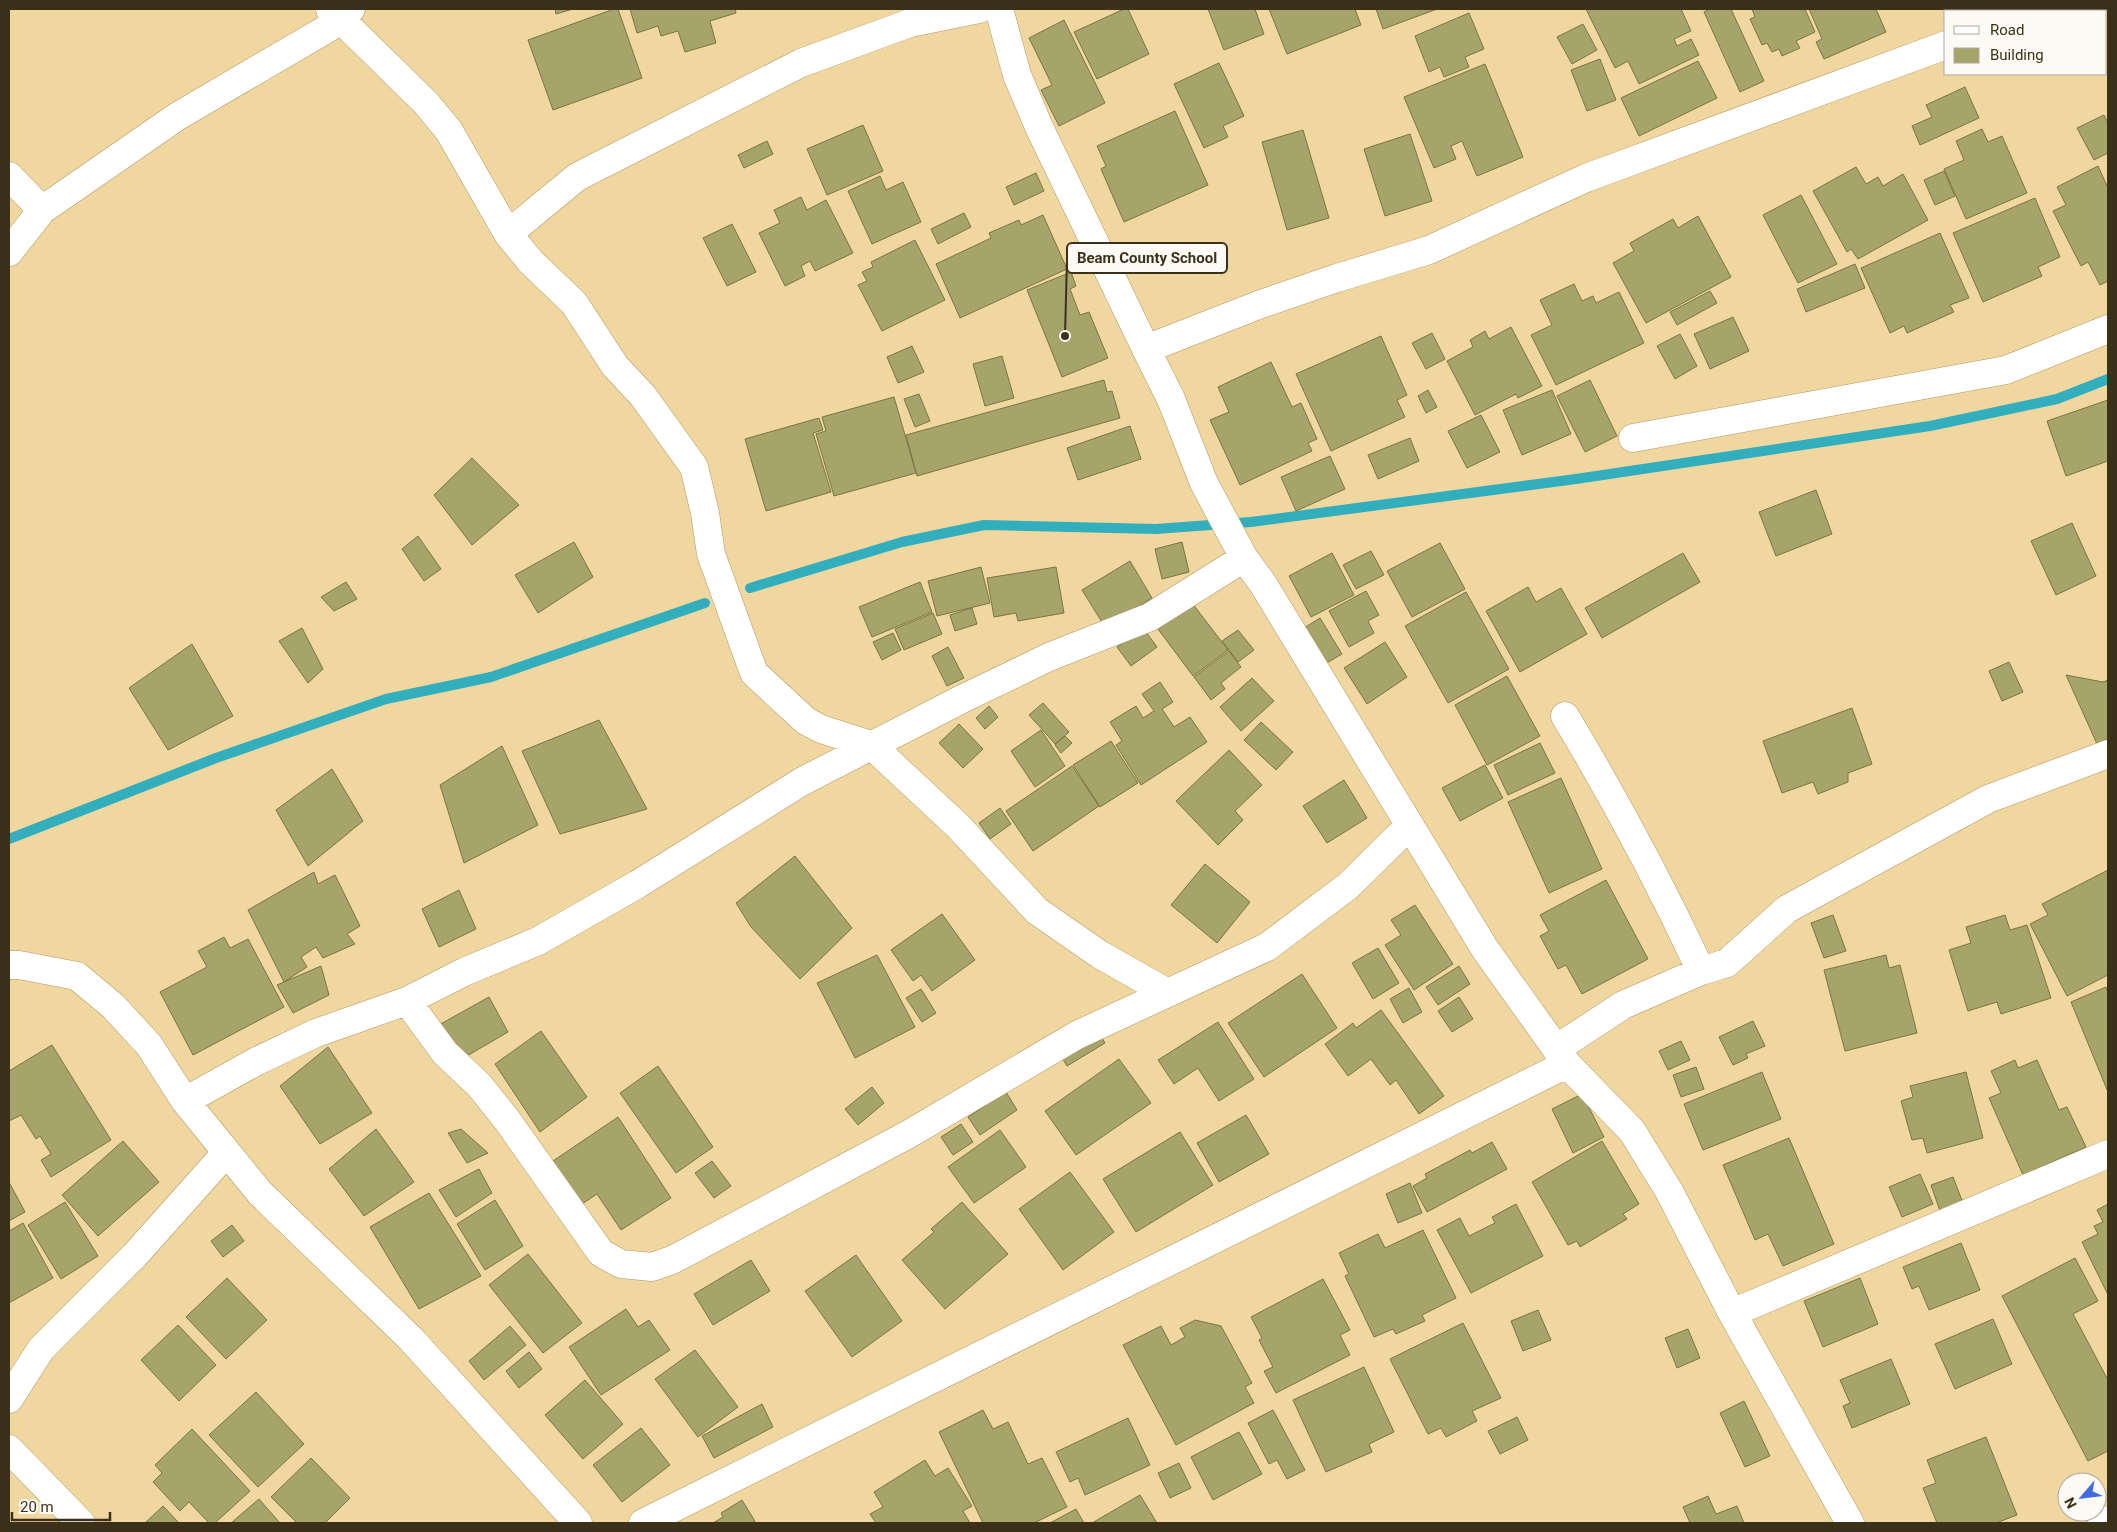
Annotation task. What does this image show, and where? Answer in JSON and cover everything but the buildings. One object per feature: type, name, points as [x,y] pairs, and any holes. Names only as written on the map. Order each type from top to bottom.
[{"type":"street","points":[[508,234],[577,177],[801,63],[910,23],[979,9]]},
{"type":"street","points":[[1000,9],[1017,75],[1039,126],[1171,398],[1204,482],[1239,548],[1485,949],[1561,1057],[1632,1131],[1670,1191],[1732,1313],[1850,1523]]},
{"type":"street","points":[[9,252],[42,210],[178,116],[341,13],[426,103],[449,131],[508,234],[531,262],[574,304],[615,366],[643,396],[694,467],[705,513],[711,554],[754,673],[769,690],[806,721],[821,729],[871,745],[958,826],[1037,911],[1099,954],[1166,992]]},
{"type":"street","points":[[1146,349],[1261,304],[1429,250],[1586,178],[1944,46]]},
{"type":"street","points":[[9,176],[42,210]]},
{"type":"street","points":[[1633,438],[2006,370],[2108,329]]},
{"type":"street","points":[[184,1101],[257,1061],[316,1033],[407,1001],[464,972],[538,941],[638,884],[801,782],[1048,657],[1150,617],[1239,548]]},
{"type":"street","points":[[1565,716],[1642,849],[1701,971]]},
{"type":"street","points":[[643,1523],[1561,1057],[1623,1005],[1701,971],[1727,962],[1787,909],[1988,799],[2108,754]]},
{"type":"street","points":[[407,1001],[445,1053],[480,1085],[507,1120],[601,1253],[621,1264],[652,1267],[672,1260],[909,1134],[1077,1035],[1166,992],[1267,947],[1348,886],[1409,826]]},
{"type":"street","points":[[9,965],[19,965],[77,976],[113,1006],[149,1045],[184,1101],[260,1193],[411,1340],[578,1523]]},
{"type":"street","points":[[9,1399],[41,1349],[135,1255],[226,1153]]},
{"type":"street","points":[[1732,1313],[2108,1154]]},
{"type":"street","points":[[9,1449],[81,1523]]},
{"type":"street","points":[[2102,1523],[2108,1520]]},
{"type":"waterway","points":[[750,588],[902,542],[984,525],[1156,529],[1251,522],[1576,479],[1930,426],[2057,399],[2108,379]]},
{"type":"waterway","points":[[9,839],[216,758],[386,699],[491,677],[705,603]]},
{"type":"place","name":"Beam County School","points":[[1065,336]]}]
